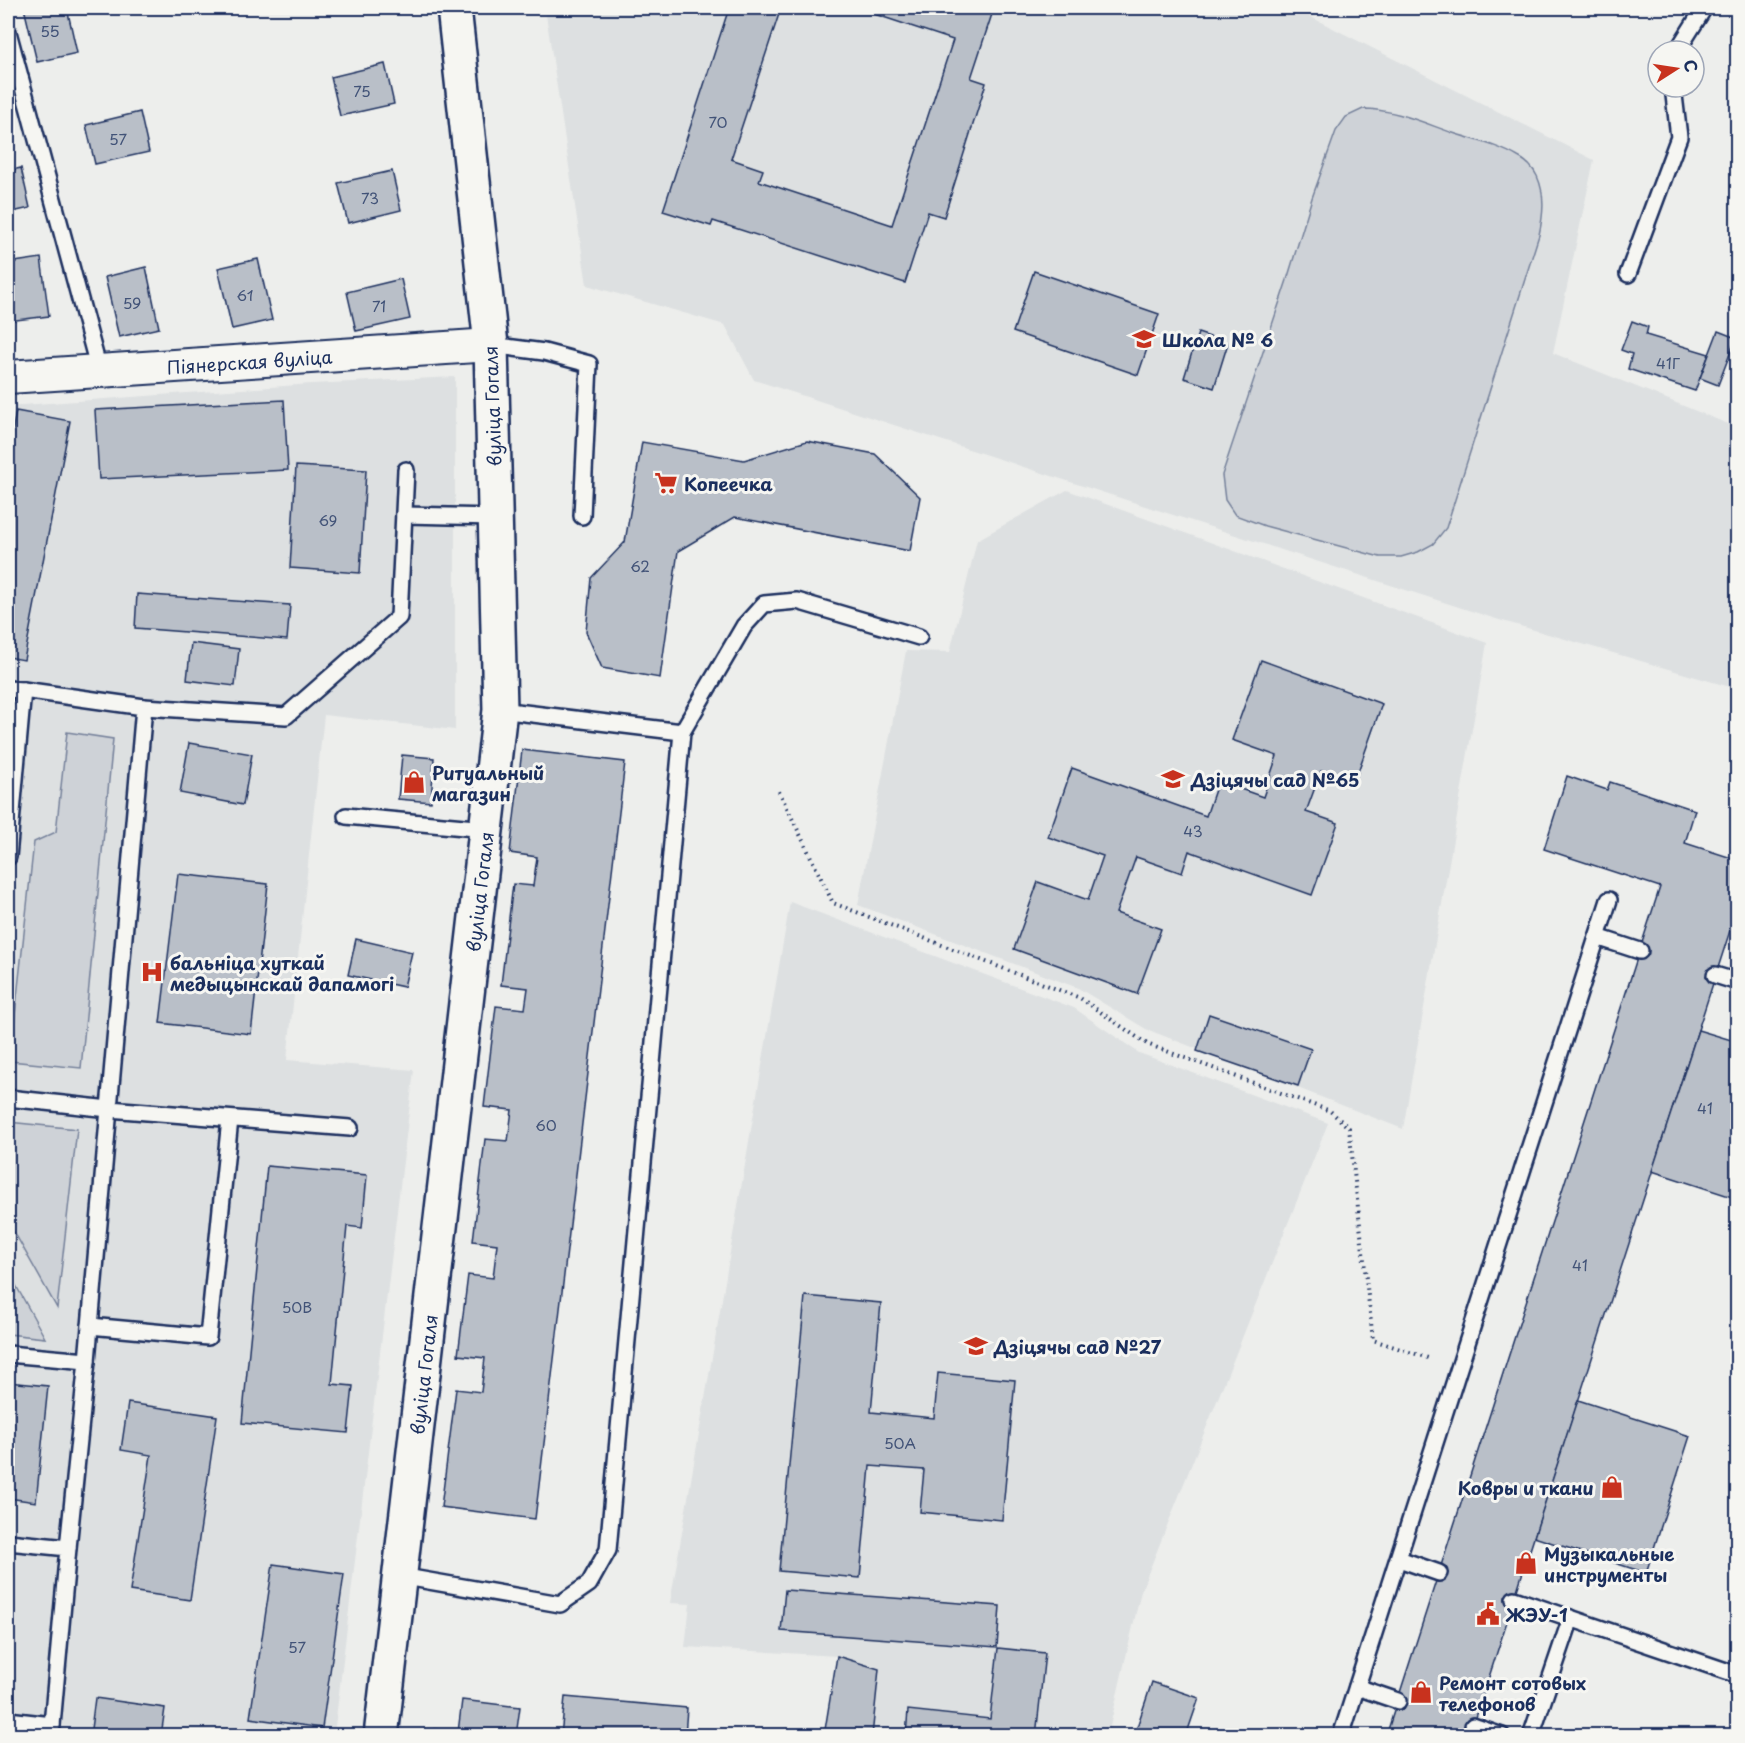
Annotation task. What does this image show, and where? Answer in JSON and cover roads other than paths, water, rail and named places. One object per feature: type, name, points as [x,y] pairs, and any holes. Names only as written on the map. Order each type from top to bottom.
[{"type":"main road","name":"вуліца Гогаля","points":[[381,1736],[500,710],[491,345],[454,8]]},
{"type":"street","name":"Піянерская вуліца","points":[[8,377],[491,345]]},
{"type":"lane","points":[[1685,39],[1704,8]]},
{"type":"lane","points":[[8,32],[99,370]]},
{"type":"lane","points":[[1628,274],[1679,137],[1674,99]]},
{"type":"lane","points":[[491,345],[544,352],[589,364],[582,516]]},
{"type":"lane","points":[[8,857],[15,690],[144,707],[286,716],[399,617],[406,470]]},
{"type":"lane","points":[[404,515],[495,517]]},
{"type":"lane","points":[[400,1576],[560,1604],[589,1584],[608,1550],[682,732],[744,626],[764,604],[797,601],[919,637]]},
{"type":"lane","points":[[8,1720],[52,1730],[87,1361],[144,707]]},
{"type":"lane","points":[[500,710],[682,732]]},
{"type":"lane","points":[[346,816],[486,829]]},
{"type":"lane","points":[[1341,1736],[1609,900]]},
{"type":"lane","points":[[1597,937],[1640,951]]},
{"type":"lane","points":[[1715,975],[1737,982]]},
{"type":"lane","points":[[8,1098],[109,1109],[350,1128]]},
{"type":"lane","points":[[90,1326],[208,1337],[230,1119]]},
{"type":"lane","points":[[8,1354],[87,1361]]},
{"type":"lane","points":[[8,1542],[68,1548]]},
{"type":"lane","points":[[1399,1559],[1439,1573]]},
{"type":"lane","points":[[1514,1599],[1737,1675]]},
{"type":"lane","points":[[1531,1736],[1571,1618]]},
{"type":"lane","points":[[1358,1687],[1398,1701]]},
{"type":"lane","points":[[1473,1726],[1502,1736]]},
{"type":"place","name":"Школа № 6","points":[[1144,339]]},
{"type":"place","name":"Копеечка","points":[[666,483]]},
{"type":"place","name":"Дзіцячы сад №65","points":[[1173,779]]},
{"type":"place","name":"Ритуальный магазин","points":[[414,782]]},
{"type":"place","name":"бальніца хуткай медыцынскай дапамогі","points":[[152,972]]},
{"type":"place","name":"Дзіцячы сад №27","points":[[976,1346]]},
{"type":"place","name":"Ковры и ткани","points":[[1612,1487]]},
{"type":"place","name":"Музыкальные инструменты","points":[[1526,1563]]},
{"type":"place","name":"ЖЭУ-1","points":[[1488,1614]]},
{"type":"place","name":"Ремонт сотовых телефонов","points":[[1421,1692]]}]
